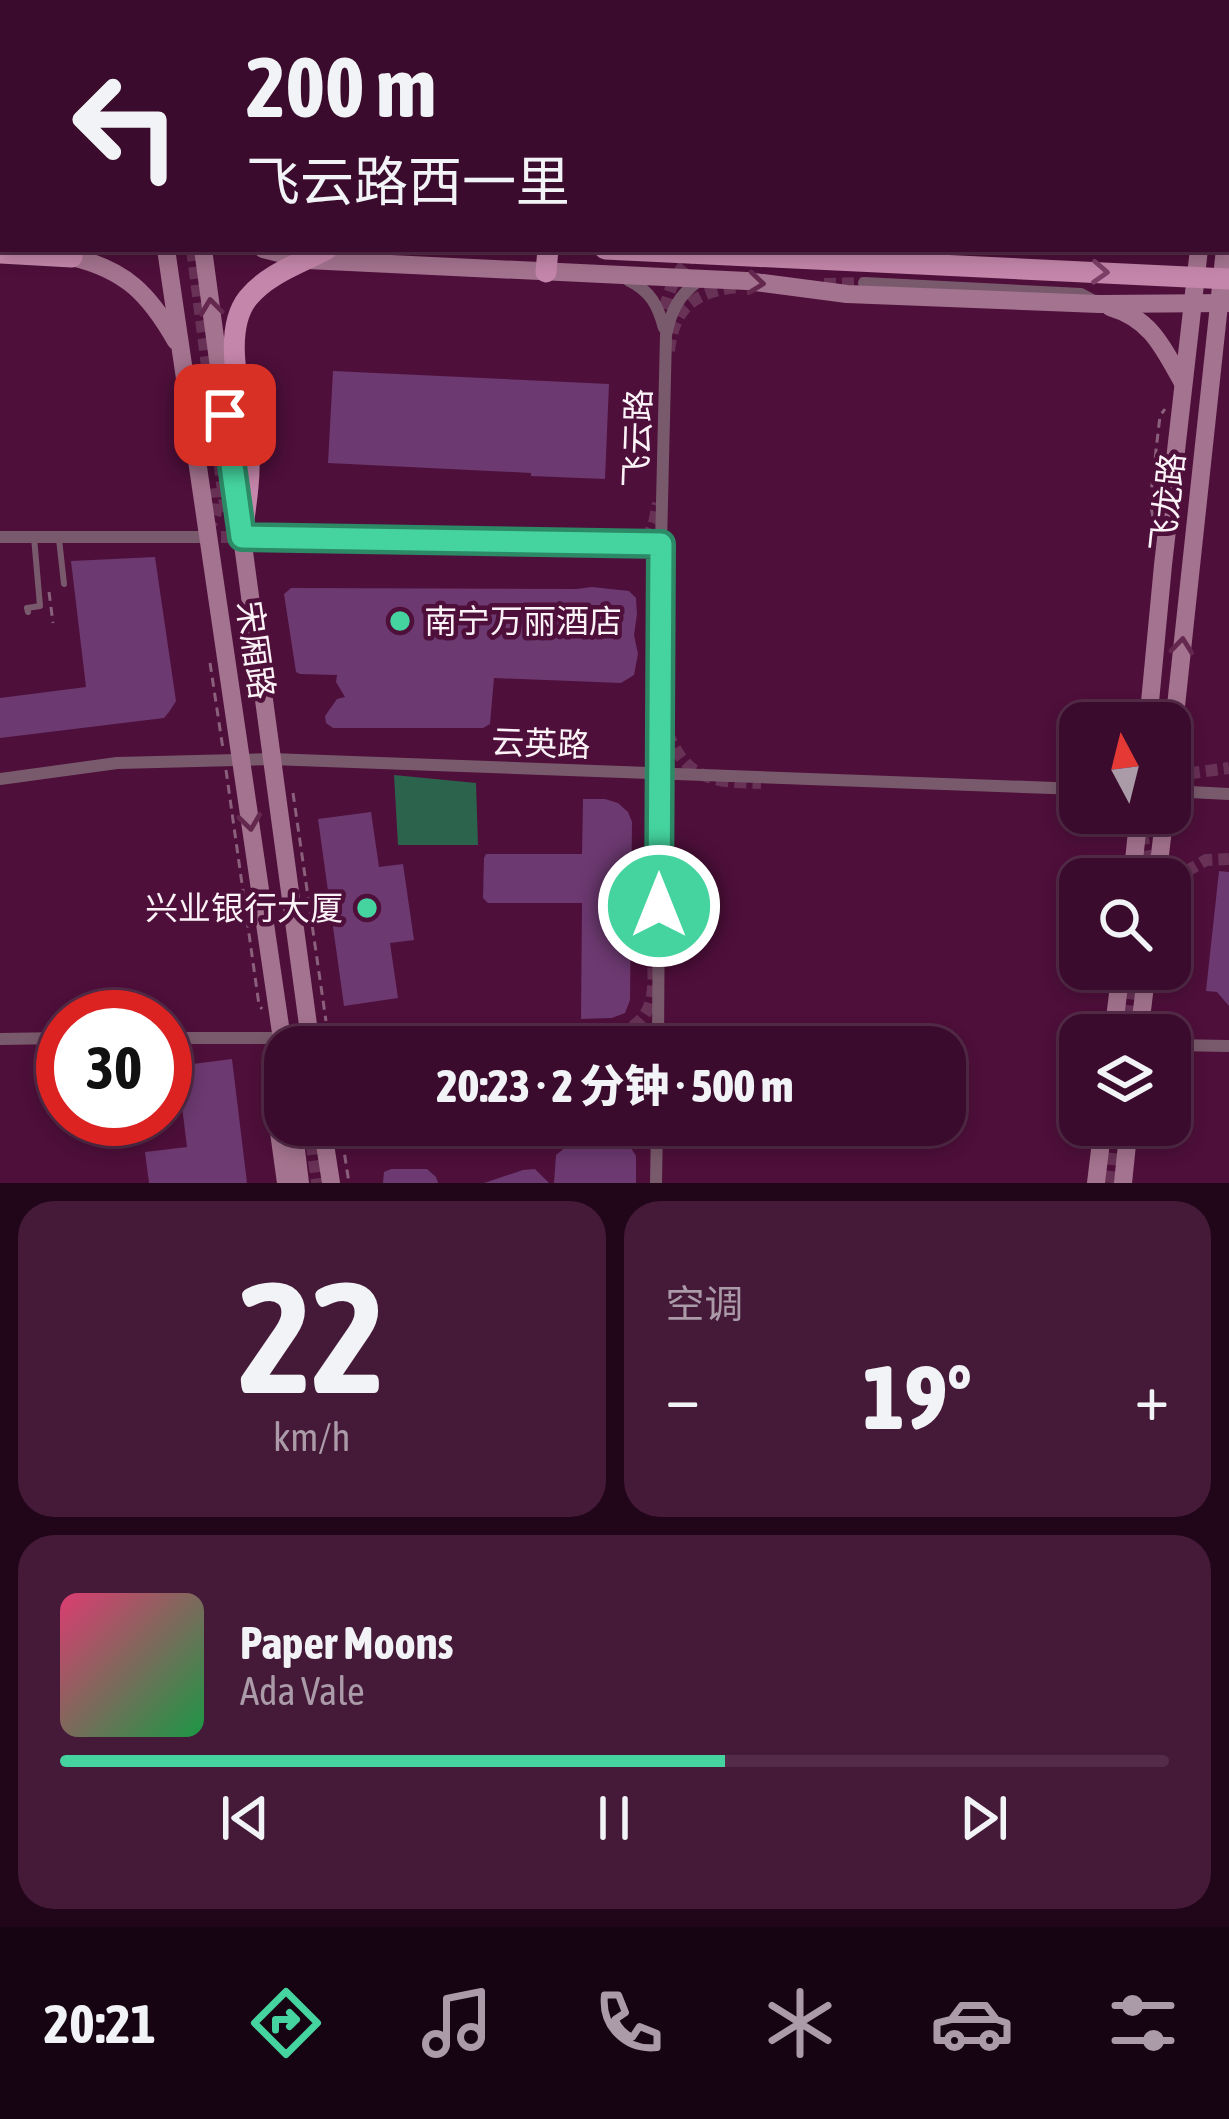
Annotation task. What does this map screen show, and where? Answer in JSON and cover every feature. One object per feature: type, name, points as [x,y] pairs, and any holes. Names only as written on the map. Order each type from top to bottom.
[{"type":"main road","points":[[668,252],[1226,279]]},
{"type":"main road","points":[[0,253],[72,257]]},
{"type":"main road","points":[[242,537],[250,464],[234,349],[238,315],[265,281],[317,255]]},
{"type":"street","name":"宋厢路","points":[[166,252],[280,1026]]},
{"type":"street","name":"宋厢路","points":[[203,252],[308,1026]]},
{"type":"street","name":"飞龙路","points":[[1150,702],[1198,252]]},
{"type":"street","points":[[317,255],[547,260],[618,275],[747,281],[847,294],[1099,304],[1224,303]]},
{"type":"street","points":[[72,257],[123,276],[147,296],[181,350]]},
{"type":"street","points":[[618,275],[641,286],[655,300],[666,335]]},
{"type":"street","name":"飞云路","points":[[658,1026],[666,335],[676,304],[701,279]]},
{"type":"street","name":"飞龙路","points":[[1178,702],[1221,360],[1226,279]]},
{"type":"street","points":[[864,283],[1081,294],[1146,325],[1183,382]]},
{"type":"street","points":[[0,537],[209,537]]},
{"type":"street","points":[[242,537],[661,544]]},
{"type":"street","name":"云英路","points":[[0,779],[117,763],[272,759],[1059,787]]},
{"type":"street","points":[[1191,792],[1229,794]]},
{"type":"street","points":[[0,1039],[36,1038]]},
{"type":"street","points":[[192,1038],[264,1038]]},
{"type":"street","points":[[1191,1045],[1229,1046]]},
{"type":"street","points":[[281,1146],[286,1183]]},
{"type":"street","points":[[295,1146],[299,1183]]},
{"type":"street","points":[[325,1146],[331,1183]]},
{"type":"street","points":[[656,1183],[657,1146]]},
{"type":"street","points":[[1096,1183],[1100,1146]]},
{"type":"street","points":[[1123,1183],[1127,1146]]},
{"type":"lane","points":[[58,536],[64,584]]},
{"type":"lane","points":[[36,537],[44,606],[49,605]]},
{"type":"lane","points":[[28,612],[27,608],[40,606],[36,537]]},
{"type":"path","points":[[49,605],[53,623]]},
{"type":"path","points":[[343,1146],[349,1183]]},
{"type":"green space","points":[[394,775],[476,783],[478,845],[398,845]]},
{"type":"building","points":[[333,371],[609,384],[605,479],[328,463]]},
{"type":"building","points":[[155,557],[176,701],[164,718],[0,738],[0,698],[86,687],[71,561]]},
{"type":"building","points":[[592,587],[629,591],[636,598],[634,675],[621,683],[494,678],[490,724],[483,728],[333,728],[325,716],[337,699],[345,697],[337,675],[296,672],[284,594],[291,588]]},
{"type":"building","points":[[583,799],[618,803],[632,822],[630,1000],[625,1013],[612,1018],[581,1019],[582,903],[488,903],[483,898],[486,854],[582,854]]},
{"type":"building","points":[[371,812],[379,867],[403,864],[414,940],[390,943],[398,998],[344,1006],[318,819]]},
{"type":"building","points":[[1219,871],[1229,872],[1229,1006],[1217,992],[1206,991]]},
{"type":"building","points":[[232,1059],[247,1183],[149,1183],[145,1152],[192,1146],[192,1064]]},
{"type":"building","points":[[566,1147],[631,1148],[636,1156],[636,1183],[554,1183],[556,1155]]},
{"type":"building","points":[[427,1169],[438,1183],[383,1183],[384,1172]]},
{"type":"building","points":[[535,1169],[549,1183],[484,1183],[523,1170]]},
{"type":"tunnel","points":[[192,252],[224,499],[240,530]]},
{"type":"tunnel","points":[[663,327],[671,287],[694,254]]},
{"type":"tunnel","points":[[824,284],[864,283]]},
{"type":"tunnel","points":[[669,351],[676,323],[689,304],[709,293],[738,287]]},
{"type":"tunnel","points":[[205,530],[215,516],[216,488]]},
{"type":"tunnel","points":[[626,542],[649,534],[658,503]]},
{"type":"tunnel","points":[[203,537],[248,537]]},
{"type":"tunnel","points":[[661,715],[676,751],[696,771],[722,780],[761,783]]},
{"type":"tunnel","points":[[1191,773],[1229,768]]},
{"type":"tunnel","points":[[1142,834],[1146,858]]},
{"type":"tunnel","points":[[1191,869],[1206,860],[1229,859]]},
{"type":"tunnel","points":[[632,1026],[652,997],[653,941]]},
{"type":"tunnel","points":[[1129,1014],[1131,990]]},
{"type":"tunnel","points":[[312,1146],[317,1183]]},
{"type":"tunnel","points":[[1111,1183],[1115,1146]]},
{"type":"place","name":"南宁万丽酒店","points":[[400,621]]},
{"type":"place","name":"兴业银行大厦","points":[[367,908]]},
{"type":"route","points":[[225,415],[242,537],[661,544],[659,906]]}]
